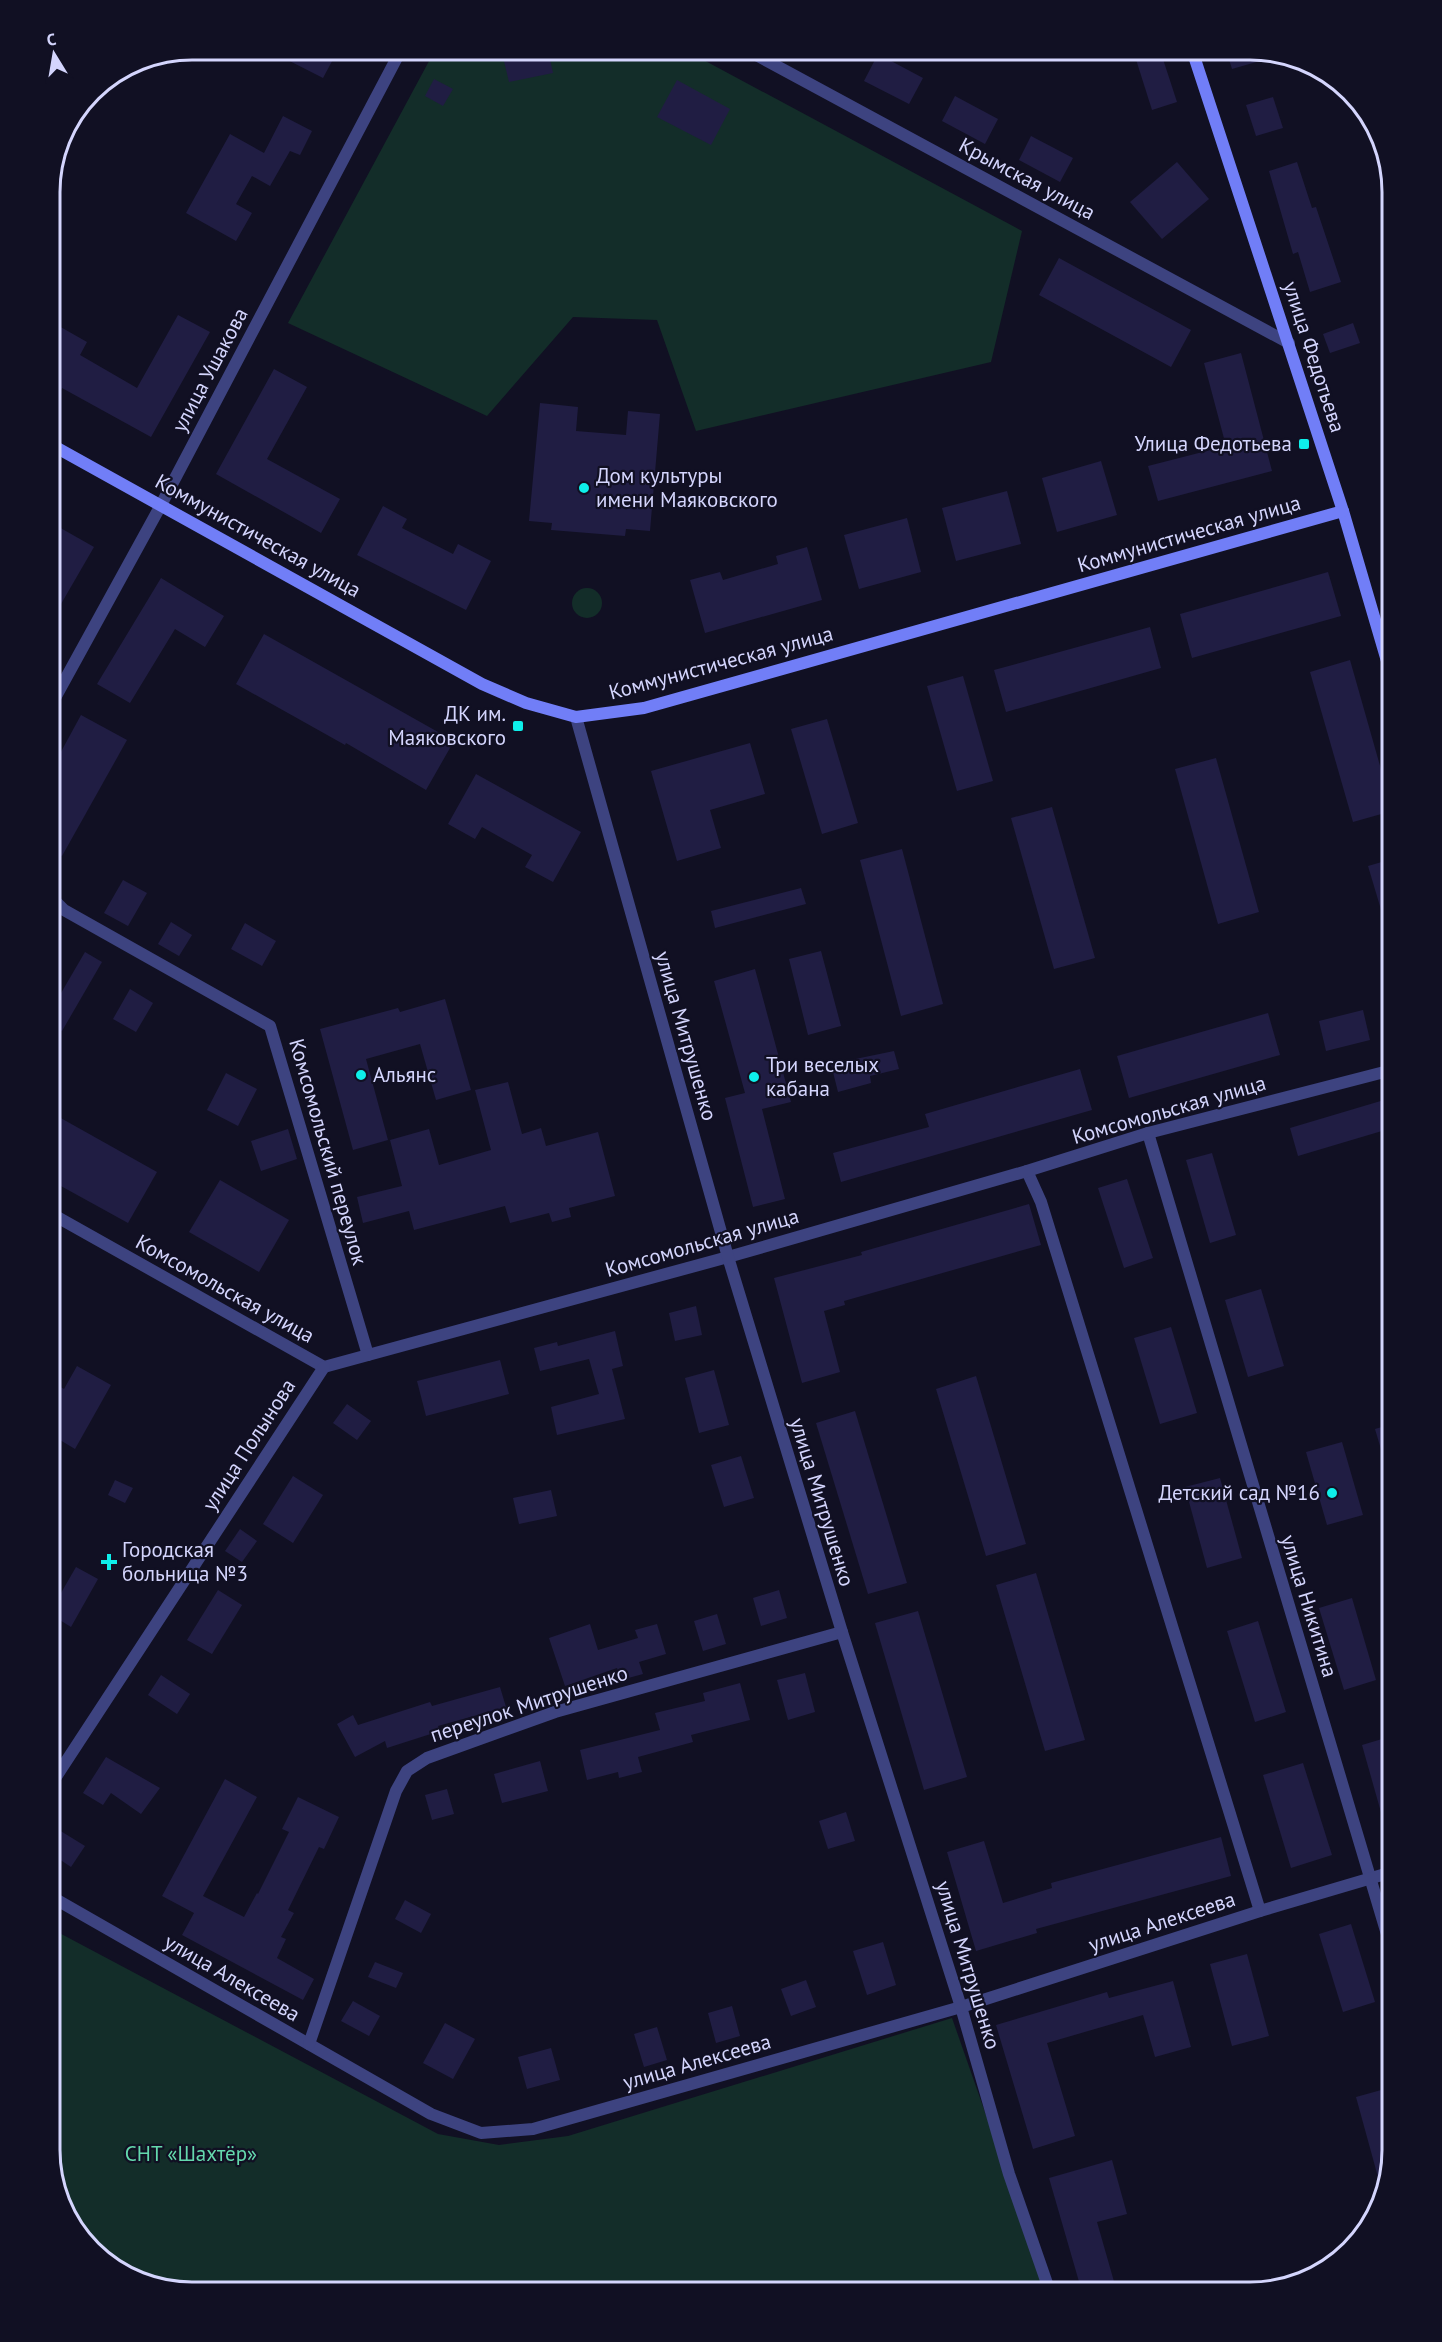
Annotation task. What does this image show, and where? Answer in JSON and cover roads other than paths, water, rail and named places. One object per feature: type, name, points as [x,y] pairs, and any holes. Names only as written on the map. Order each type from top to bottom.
[{"type":"main road","name":"улица Федотьева","points":[[1195,60],[1343,510],[1382,644]]},
{"type":"main road","name":"Коммунистическая улица","points":[[60,449],[482,684],[526,703],[576,717],[644,708],[1343,510]]},
{"type":"street","name":"улица Ушакова","points":[[60,688],[161,505],[396,60]]},
{"type":"street","name":"Крымская улица","points":[[765,60],[1289,343]]},
{"type":"street","name":"улица Митрушенко","points":[[576,717],[728,1257],[842,1632],[961,2007],[1009,2174],[1047,2282]]},
{"type":"street","name":"Комсомольский переулок","points":[[60,906],[270,1026],[368,1355]]},
{"type":"street","name":"Комсомольская улица","points":[[60,1219],[324,1367],[728,1257],[1028,1171],[1148,1133],[1382,1073]]},
{"type":"street","name":"улица Никитина","points":[[1148,1133],[1382,1918]]},
{"type":"street","points":[[1028,1171],[1041,1202],[1260,1911]]},
{"type":"street","name":"улица Полынова","points":[[60,1771],[324,1367]]},
{"type":"street","name":"переулок Митрушенко","points":[[309,2044],[396,1791],[407,1771],[427,1758],[555,1712],[842,1632]]},
{"type":"street","name":"улица Алексеева","points":[[60,1902],[431,2114],[481,2133],[533,2128],[961,2007],[1260,1911],[1382,1875]]},
{"type":"place","name":"Улица Федотьева","points":[[1304,444]]},
{"type":"place","name":"Дом культуры имени Маяковского","points":[[584,488]]},
{"type":"place","name":"ДК им. Маяковского","points":[[518,726]]},
{"type":"place","name":"Альянс","points":[[361,1075]]},
{"type":"place","name":"Три веселых кабана","points":[[754,1077]]},
{"type":"place","name":"Детский сад №16","points":[[1332,1493]]},
{"type":"place","name":"Городская больница №3","points":[[109,1562]]},
{"type":"park label","name":"СНТ «Шахтёр»","points":[[191,2154]]}]
